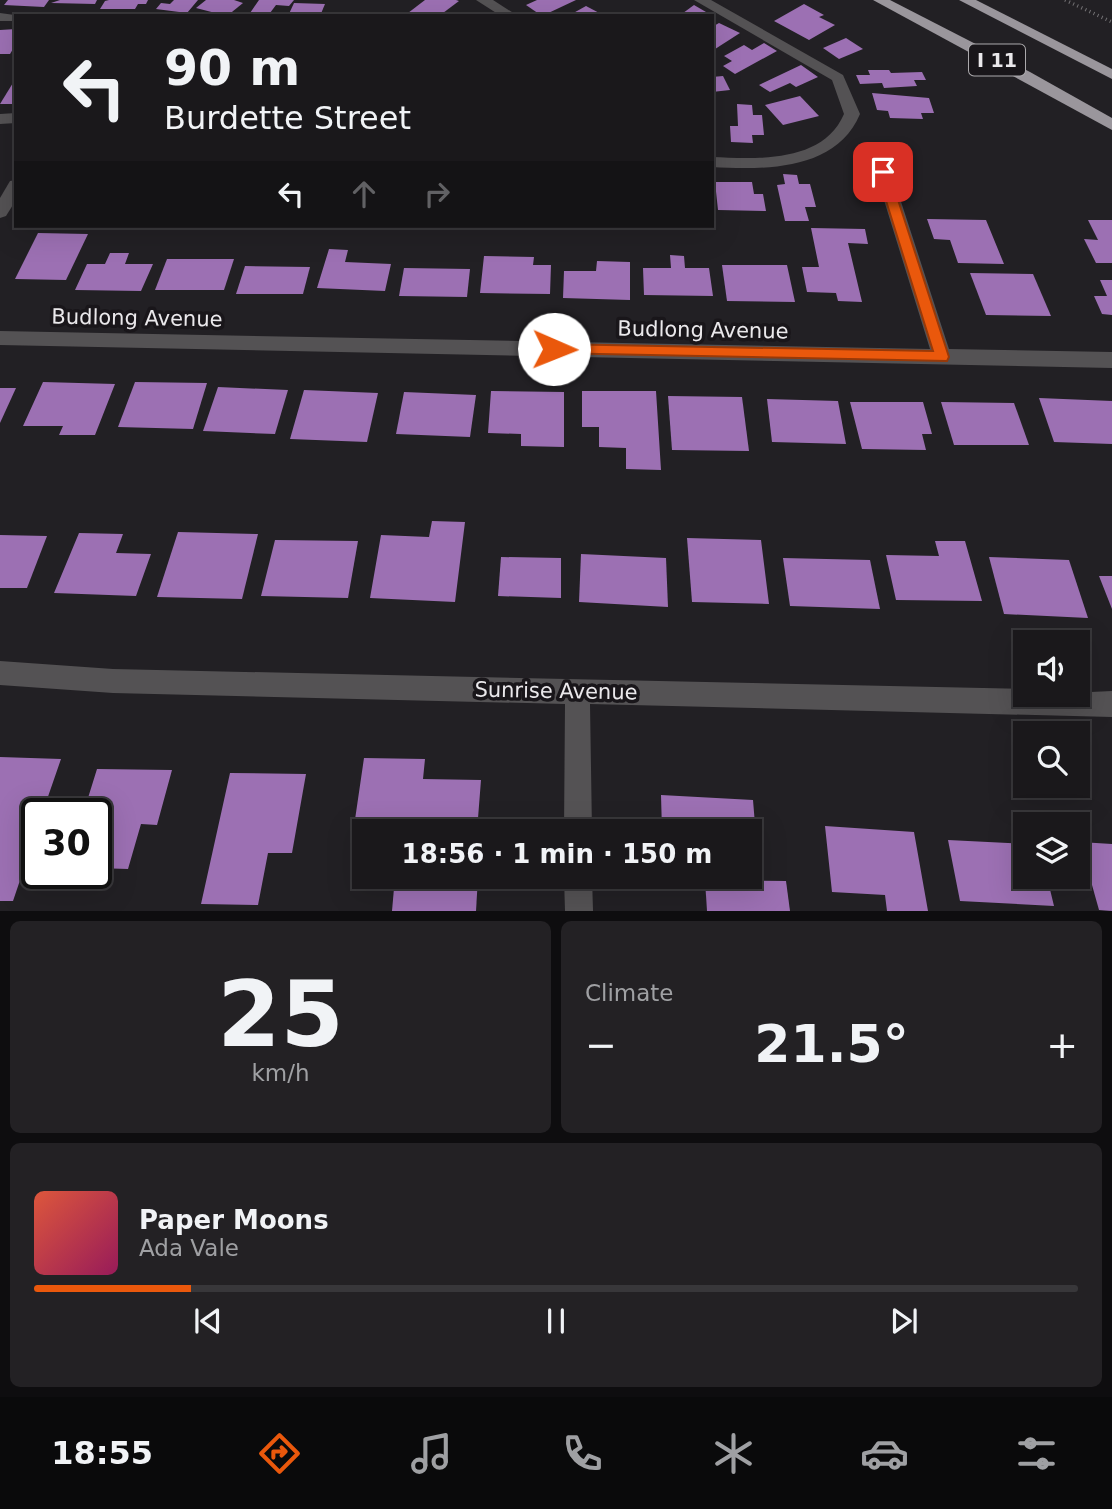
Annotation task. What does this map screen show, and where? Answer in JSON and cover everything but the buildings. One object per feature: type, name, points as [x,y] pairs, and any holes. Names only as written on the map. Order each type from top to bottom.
[{"type":"highway","name":"I 11","points":[[880,0],[1025,75],[1112,125]]},
{"type":"highway","name":"I 11","points":[[966,0],[1112,75]]},
{"type":"street","points":[[482,0],[507,14]]},
{"type":"street","points":[[701,0],[838,78],[852,114],[842,134],[810,155],[754,164],[714,162]]},
{"type":"street","points":[[883,172],[942,357]]},
{"type":"street","points":[[0,212],[14,188]]},
{"type":"street","name":"Budlong Avenue","points":[[0,338],[1112,360]]},
{"type":"street","name":"Sunrise Avenue","points":[[0,673],[113,681],[1112,704]]},
{"type":"street","points":[[577,691],[578,819]]},
{"type":"street","points":[[578,889],[579,911]]},
{"type":"path","points":[[1065,0],[1112,22]]},
{"type":"route","points":[[554,349],[942,357],[883,172]]}]
